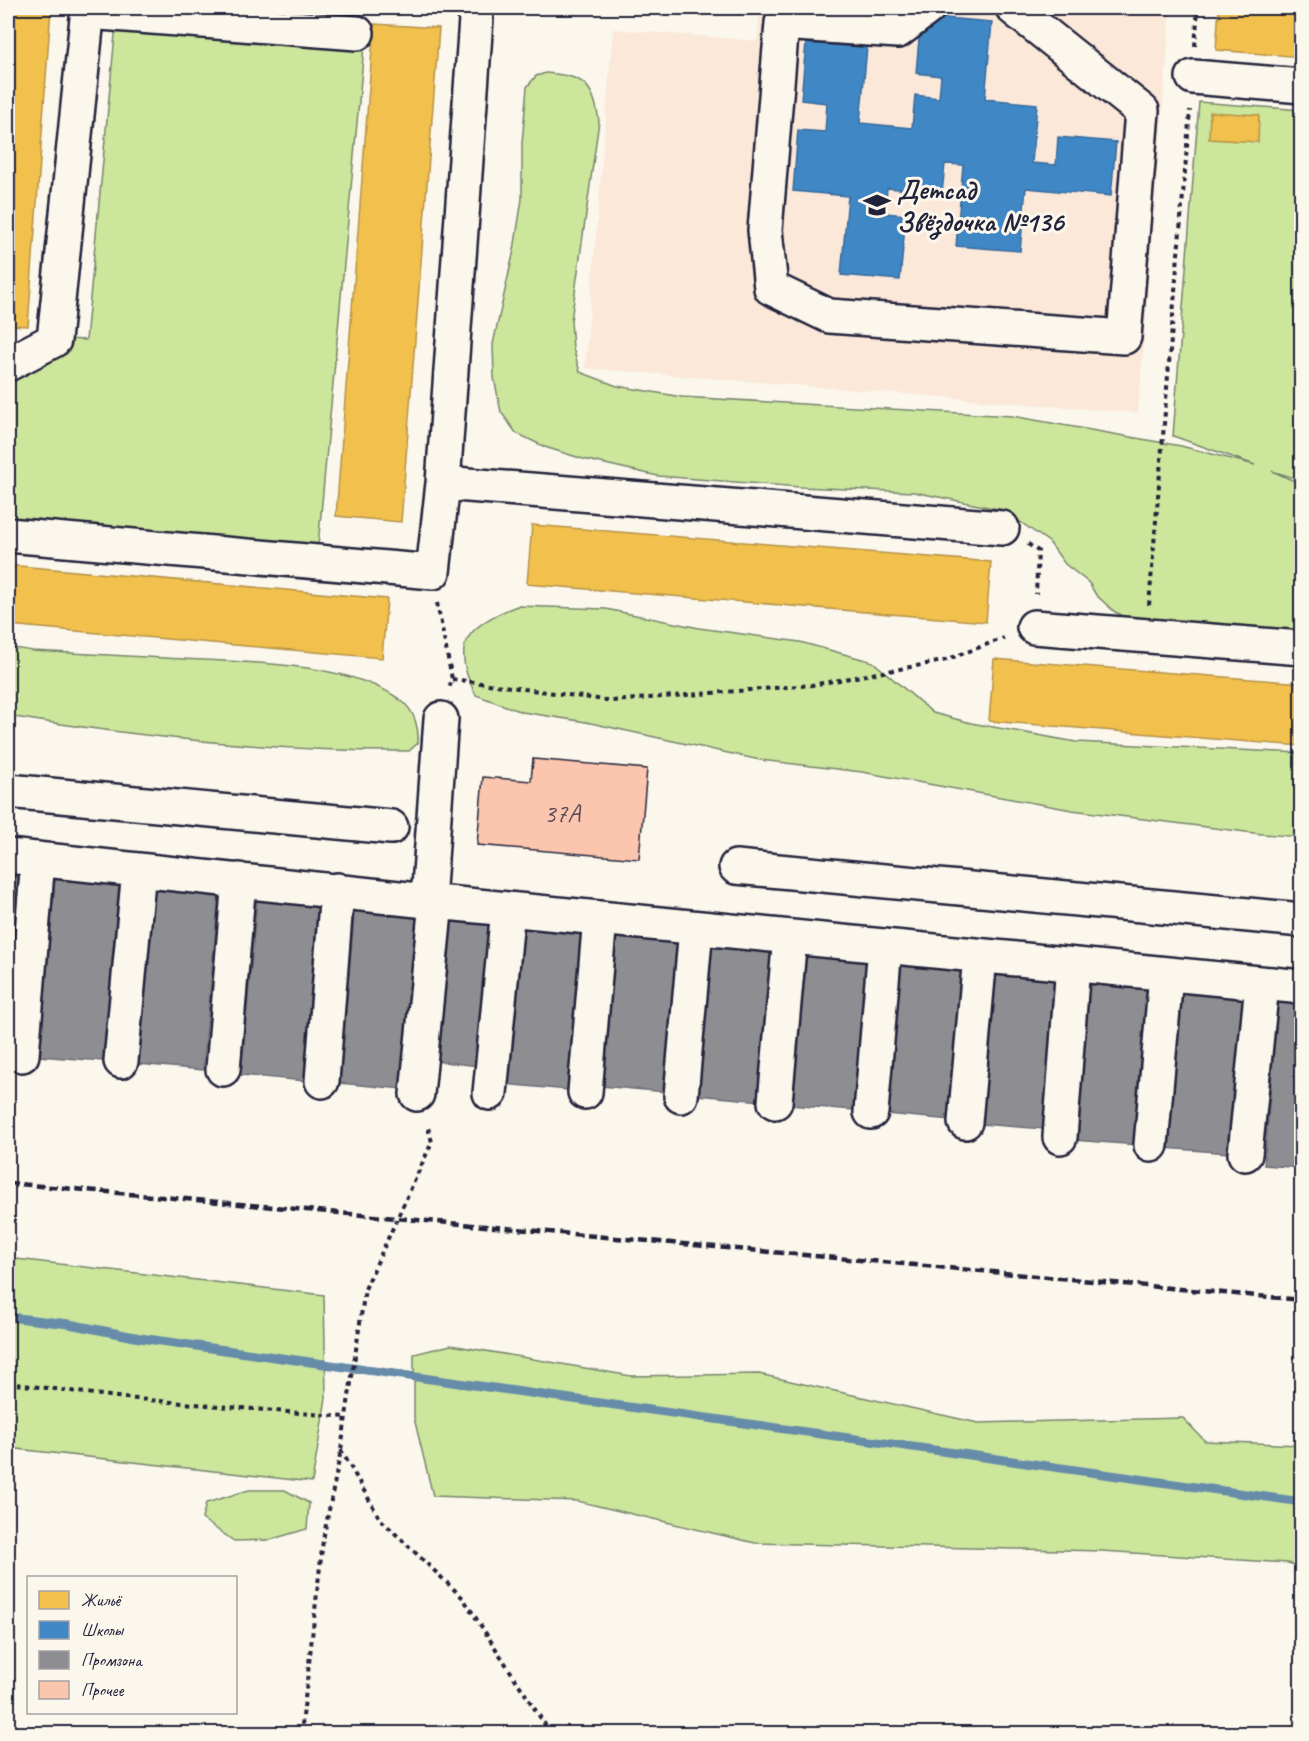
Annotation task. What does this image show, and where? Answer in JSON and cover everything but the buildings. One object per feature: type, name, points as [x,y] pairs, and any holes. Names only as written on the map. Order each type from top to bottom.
[{"type":"lane","points":[[8,535],[433,572],[443,483],[476,19],[473,8]]},
{"type":"lane","points":[[928,8],[898,31],[782,23],[765,230],[771,288],[829,316],[1124,337],[1142,111],[1013,8]]},
{"type":"lane","points":[[8,364],[54,340],[88,10],[357,33]]},
{"type":"lane","points":[[1193,77],[1302,86]]},
{"type":"lane","points":[[443,483],[1002,528]]},
{"type":"lane","points":[[1034,627],[1302,648]]},
{"type":"lane","points":[[417,1094],[432,902],[441,719]]},
{"type":"lane","points":[[8,790],[391,827]]},
{"type":"lane","points":[[22,1055],[23,857],[432,902],[1302,987]]},
{"type":"lane","points":[[736,867],[1302,920]]},
{"type":"lane","points":[[121,1061],[139,870]]},
{"type":"lane","points":[[223,1069],[239,880]]},
{"type":"lane","points":[[322,1081],[337,890]]},
{"type":"lane","points":[[490,1093],[508,909]]},
{"type":"lane","points":[[585,1092],[600,918]]},
{"type":"lane","points":[[681,1096],[696,927]]},
{"type":"lane","points":[[775,1102],[790,937]]},
{"type":"lane","points":[[871,1112],[885,946]]},
{"type":"lane","points":[[965,1122],[980,956]]},
{"type":"lane","points":[[1060,1137],[1072,965]]},
{"type":"lane","points":[[1151,1145],[1166,975]]},
{"type":"lane","points":[[1245,1154],[1262,984]]},
{"type":"path","points":[[1146,636],[1198,8]]},
{"type":"path","points":[[452,679],[612,701],[812,685],[943,661],[1034,627],[1038,551],[1002,528]]},
{"type":"path","points":[[433,572],[440,629],[452,679],[441,719]]},
{"type":"path","points":[[301,1734],[323,1540],[341,1450],[365,1289],[432,1142]]},
{"type":"path","points":[[8,1383],[125,1398],[346,1417]]},
{"type":"path","points":[[341,1450],[380,1519],[463,1598],[551,1734]]},
{"type":"shaded area","name":"Детсад Звёздочка №136","points":[[760,8],[1171,8],[1138,413],[585,368],[613,29],[757,41]]},
{"type":"green space","points":[[116,24],[364,47],[318,546],[8,517],[10,379],[66,339],[86,340]]},
{"type":"green space","points":[[546,73],[569,76],[584,84],[594,98],[599,121],[571,321],[573,348],[580,372],[617,386],[682,397],[1012,416],[1181,446],[1255,465],[1173,436],[1199,102],[1301,110],[1301,480],[1272,471],[1301,484],[1301,639],[1180,630],[1126,617],[1115,612],[1096,595],[1089,583],[1065,564],[1049,542],[1003,510],[914,492],[800,487],[658,476],[583,459],[545,447],[516,433],[501,412],[494,378],[493,344],[514,250],[522,199],[522,143],[527,87],[536,76]]},
{"type":"green space","points":[[517,606],[606,609],[699,628],[800,642],[873,662],[933,713],[971,723],[1076,742],[1301,753],[1301,837],[1072,810],[862,772],[760,760],[586,722],[522,712],[476,695],[464,663],[464,650],[475,629],[500,613]]},
{"type":"green space","points":[[8,647],[33,651],[266,663],[328,672],[357,679],[382,689],[403,702],[411,711],[415,721],[418,743],[409,751],[258,746],[157,737],[8,716]]},
{"type":"green space","points":[[8,1258],[324,1295],[326,1398],[312,1482],[8,1448]]},
{"type":"green space","points":[[451,1345],[631,1376],[759,1374],[978,1423],[1183,1418],[1205,1441],[1301,1445],[1301,1567],[1288,1563],[1102,1551],[755,1543],[577,1501],[433,1496],[414,1418],[414,1354]]},
{"type":"green space","points":[[249,1490],[285,1490],[309,1503],[307,1529],[269,1540],[234,1541],[202,1519],[206,1503]]},
{"type":"waterway","points":[[8,1317],[69,1324],[140,1338],[1302,1502]]},
{"type":"railway","points":[[8,1183],[1302,1300]]},
{"type":"place","name":"Детсад Звёздочка №136","points":[[877,205]]}]
